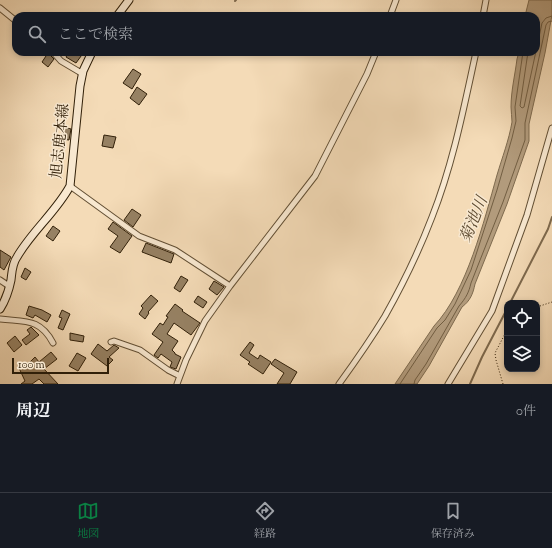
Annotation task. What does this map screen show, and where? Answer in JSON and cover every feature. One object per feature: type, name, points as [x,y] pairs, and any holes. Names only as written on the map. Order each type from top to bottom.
[{"type":"main road","points":[[120,12],[129,0]]},
{"type":"main road","name":"旭志鹿本線","points":[[0,309],[9,286],[12,267],[16,258],[24,245],[60,202],[70,186],[80,86],[82,74],[90,56]]},
{"type":"street","points":[[392,12],[396,0]]},
{"type":"street","points":[[484,12],[486,0]]},
{"type":"street","points":[[0,8],[12,18]]},
{"type":"street","points":[[57,56],[61,61],[82,74]]},
{"type":"street","points":[[177,384],[186,360],[205,321],[230,286],[315,176],[368,74],[375,56]]},
{"type":"street","points":[[339,384],[385,316],[408,272],[432,217],[443,186],[458,134],[475,56]]},
{"type":"street","points":[[448,384],[492,311],[527,215],[552,128]]},
{"type":"street","points":[[70,186],[139,236],[175,250],[230,286]]},
{"type":"street","points":[[0,280],[9,286]]},
{"type":"street","points":[[0,319],[34,323],[44,328],[53,343]]},
{"type":"street","points":[[111,342],[114,340],[140,350],[168,370],[180,376]]},
{"type":"path","points":[[540,306],[552,302]]},
{"type":"path","points":[[503,384],[496,360],[496,353],[504,336]]},
{"type":"water","points":[[529,0],[552,0],[552,15],[545,53],[529,124],[529,141],[507,204],[471,297],[462,307],[429,366],[417,384],[395,384],[434,326],[446,311],[456,294],[473,255],[511,129],[512,95],[518,56],[540,56],[540,12],[526,12]]},
{"type":"building","points":[[46,56],[51,56],[54,59],[48,67],[42,62]]},
{"type":"building","points":[[67,56],[81,56],[76,63]]},
{"type":"building","points":[[133,69],[141,74],[132,89],[123,83]]},
{"type":"building","points":[[137,87],[147,94],[139,105],[130,98]]},
{"type":"building","points":[[64,127],[71,129],[69,140],[61,139]]},
{"type":"building","points":[[104,135],[116,137],[113,148],[102,146]]},
{"type":"building","points":[[132,209],[141,215],[133,227],[124,220]]},
{"type":"building","points":[[113,222],[132,236],[120,253],[110,247],[118,236],[108,229]]},
{"type":"building","points":[[53,226],[60,231],[53,241],[46,236]]},
{"type":"building","points":[[146,243],[174,254],[171,263],[142,252]]},
{"type":"building","points":[[0,250],[11,257],[4,270],[0,267]]},
{"type":"building","points":[[25,268],[31,272],[26,280],[21,277]]},
{"type":"building","points":[[181,276],[188,280],[180,292],[174,288]]},
{"type":"building","points":[[214,281],[224,287],[217,295],[209,289]]},
{"type":"building","points":[[151,295],[158,301],[148,312],[149,313],[145,319],[139,314],[143,308],[141,306]]},
{"type":"building","points":[[198,296],[207,302],[203,308],[194,302]]},
{"type":"building","points":[[175,304],[183,310],[182,311],[200,323],[191,335],[174,323],[167,334],[178,341],[172,350],[175,354],[181,357],[176,369],[170,367],[172,362],[161,354],[158,358],[154,355],[163,342],[152,334],[160,323],[163,325],[168,317],[166,316]]},
{"type":"building","points":[[29,306],[42,310],[51,315],[47,322],[35,315],[33,318],[26,315]]},
{"type":"building","points":[[62,310],[70,314],[63,330],[58,328],[62,318],[59,317]]},
{"type":"building","points":[[31,327],[39,335],[26,345],[22,340],[30,334],[27,330]]},
{"type":"building","points":[[70,333],[84,336],[83,342],[70,340]]},
{"type":"building","points":[[15,336],[22,345],[14,352],[7,343]]},
{"type":"building","points":[[250,342],[254,345],[249,353],[258,359],[260,355],[271,362],[263,374],[248,364],[250,362],[240,355]]},
{"type":"building","points":[[98,344],[107,351],[114,345],[119,348],[109,357],[113,360],[107,366],[91,354]]},
{"type":"building","points":[[51,352],[57,359],[44,369],[58,384],[44,384],[39,379],[32,384],[21,384],[25,381],[19,368],[30,362],[35,357],[39,362]]},
{"type":"building","points":[[77,353],[86,358],[78,371],[69,366]]},
{"type":"building","points":[[275,359],[297,372],[290,384],[277,384],[284,373],[271,364]]},
{"type":"waterway","points":[[512,300],[548,229],[552,217]]},
{"type":"waterway","points":[[470,384],[504,315]]},
{"type":"water label","name":"菊池川","points":[[475,220]]}]
